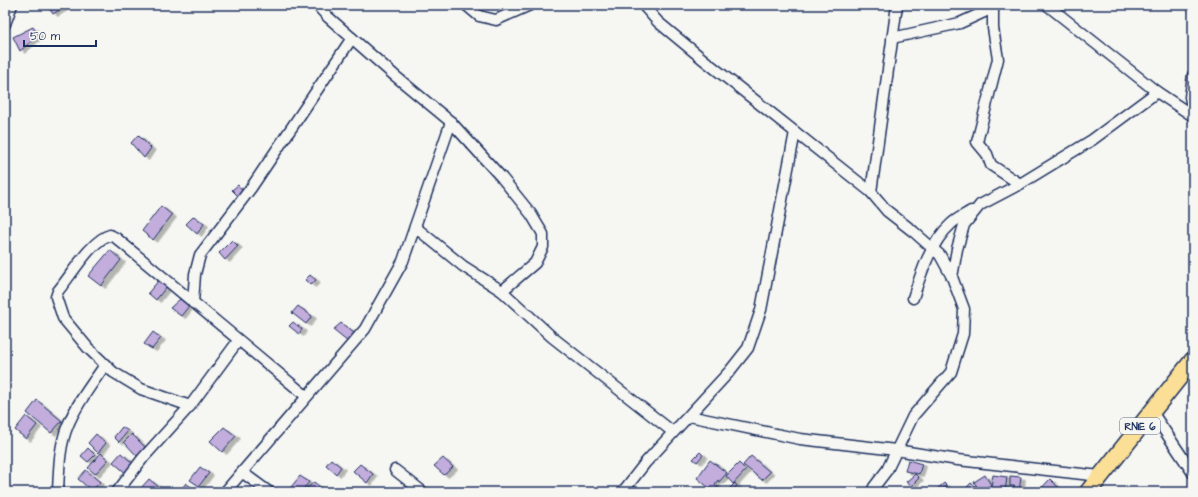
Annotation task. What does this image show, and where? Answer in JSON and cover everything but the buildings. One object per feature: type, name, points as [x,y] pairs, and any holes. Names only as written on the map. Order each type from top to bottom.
[{"type":"main road","name":"RNIE 6","points":[[1088,492],[1193,360]]},
{"type":"street","points":[[5,24],[12,5]]},
{"type":"street","points":[[318,5],[352,38],[451,122],[502,178],[531,214],[544,234],[543,247],[535,263],[502,291]]},
{"type":"street","points":[[466,5],[479,16],[496,20],[530,5]]},
{"type":"street","points":[[643,5],[658,22],[871,192],[887,211],[940,255],[952,277],[964,309],[963,334],[951,372],[913,416],[887,470],[870,490]]},
{"type":"street","points":[[871,192],[897,5]]},
{"type":"street","points":[[1046,5],[1157,92],[1193,116]]},
{"type":"street","points":[[892,38],[960,23],[994,6],[993,28],[998,59],[980,126],[978,142],[987,154],[991,165],[1020,184]]},
{"type":"street","points":[[193,303],[195,274],[200,255],[251,188],[352,38]]},
{"type":"street","points":[[1193,75],[1190,97],[1193,111]]},
{"type":"street","points":[[913,298],[921,274],[933,249],[951,224],[980,205],[1020,184],[1092,140],[1157,92]]},
{"type":"street","points":[[225,492],[243,473],[306,396],[365,329],[403,261],[451,122]]},
{"type":"street","points":[[625,491],[673,432],[689,416],[748,348],[761,310],[795,132]]},
{"type":"street","points":[[952,277],[957,249],[964,224],[980,205]]},
{"type":"street","points":[[415,227],[463,266],[502,291],[552,336],[673,432]]},
{"type":"street","points":[[190,406],[141,389],[113,372],[88,348],[63,318],[56,297],[58,291],[90,250],[103,237],[110,235],[116,238],[306,396]]},
{"type":"street","points":[[117,492],[143,458],[190,406],[238,341]]},
{"type":"street","points":[[58,492],[60,459],[68,426],[82,398],[105,365]]},
{"type":"street","points":[[1152,412],[1193,472]]},
{"type":"street","points":[[689,416],[800,439],[896,450],[958,460],[1100,476]]},
{"type":"street","points":[[395,470],[423,492]]},
{"type":"street","points":[[243,473],[269,492]]}]
